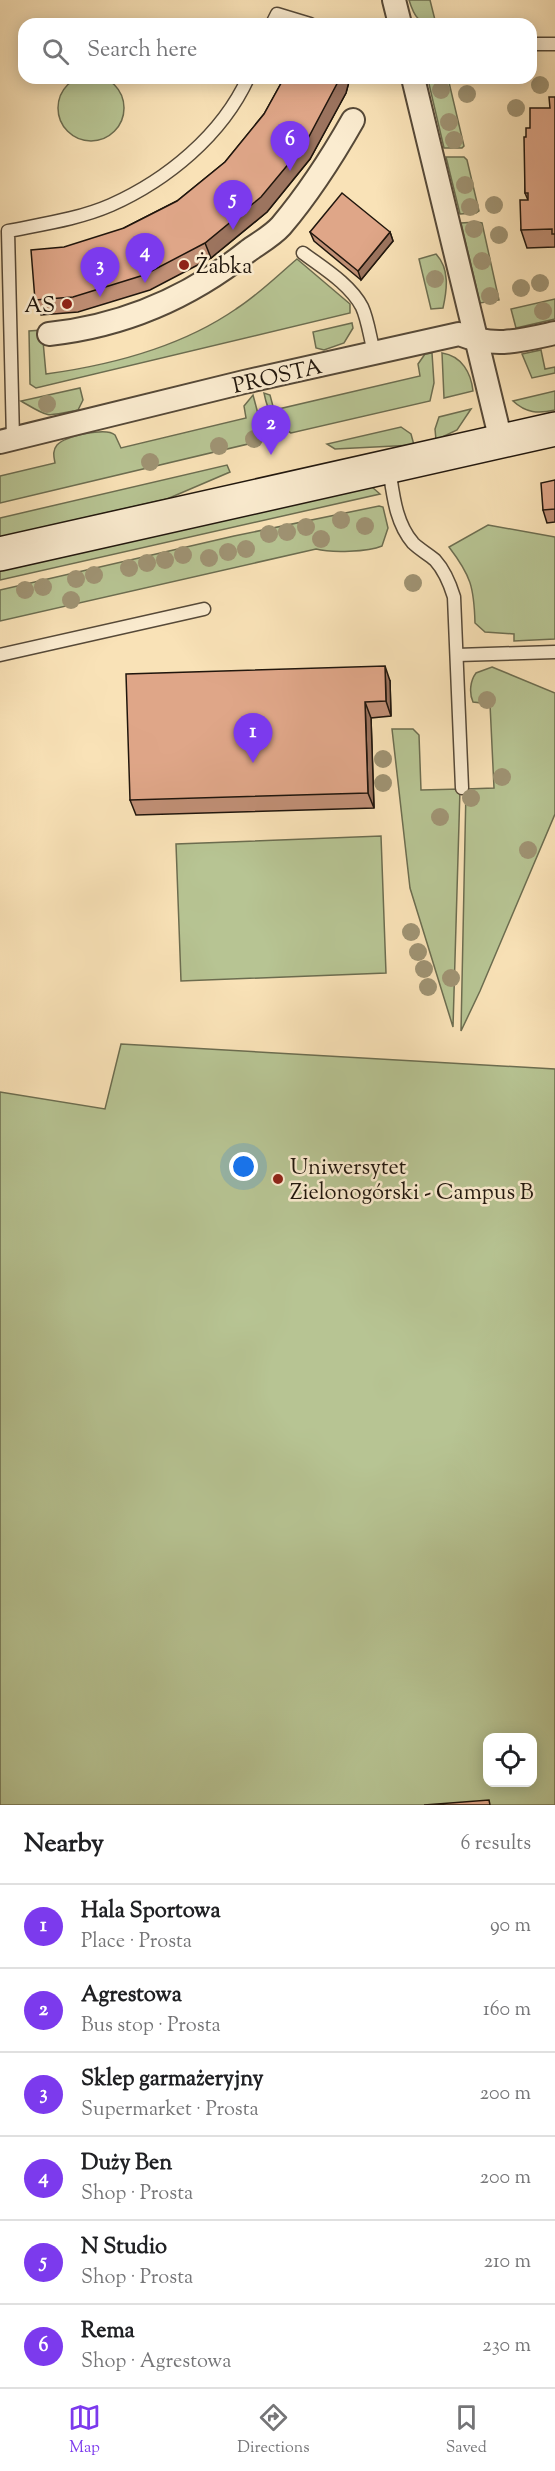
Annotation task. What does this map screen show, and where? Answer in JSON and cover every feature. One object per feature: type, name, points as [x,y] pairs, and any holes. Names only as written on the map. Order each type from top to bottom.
[{"type":"street","points":[[394,0],[398,18]]},
{"type":"street","points":[[414,84],[501,441]]},
{"type":"street","points":[[49,334],[84,330],[155,309],[220,274],[279,228],[327,166],[353,120]]},
{"type":"street","name":"PROSTA","points":[[7,440],[374,352],[459,334],[476,341],[516,343],[555,333]]},
{"type":"street","points":[[0,554],[555,429]]},
{"type":"lane","points":[[275,18],[277,14],[290,18]]},
{"type":"lane","points":[[537,44],[555,44]]},
{"type":"lane","points":[[7,440],[8,231],[62,221],[111,205],[169,172],[208,138],[245,84]]},
{"type":"lane","points":[[303,253],[349,289],[357,299],[363,309],[374,352]]},
{"type":"lane","points":[[389,466],[394,502],[402,528],[413,543],[435,561],[448,578],[454,597],[462,788]]},
{"type":"lane","points":[[0,655],[204,609]]},
{"type":"lane","points":[[457,655],[555,652]]},
{"type":"green space","points":[[409,0],[430,0],[434,18],[418,18]]},
{"type":"green space","points":[[69,84],[113,84],[123,102],[121,121],[114,131],[104,138],[91,141],[78,138],[68,131],[61,121],[58,108],[61,95]]},
{"type":"green space","points":[[429,84],[449,84],[464,146],[444,148]]},
{"type":"green space","points":[[446,157],[464,157],[467,160],[479,211],[476,213],[460,214]]},
{"type":"green space","points":[[461,223],[482,223],[499,300],[480,303]]},
{"type":"green space","points":[[436,254],[444,266],[446,287],[443,308],[431,309],[419,259]]},
{"type":"green space","points":[[297,259],[350,304],[350,313],[36,388],[30,384],[29,331],[42,330],[46,374],[121,359],[169,344],[215,322],[252,298]]},
{"type":"green space","points":[[555,299],[555,319],[516,328],[511,309]]},
{"type":"green space","points":[[352,323],[353,328],[344,343],[324,350],[316,348],[313,332]]},
{"type":"green space","points":[[541,350],[545,369],[555,367],[555,373],[532,378],[522,354]]},
{"type":"green space","points":[[432,353],[434,383],[430,401],[291,433],[276,421],[270,412],[264,393],[270,395],[274,410],[420,376],[418,364],[425,354]]},
{"type":"green space","points":[[442,353],[455,358],[464,366],[473,391],[444,398]]},
{"type":"green space","points":[[80,388],[83,400],[78,410],[53,415],[38,411],[21,401]]},
{"type":"green space","points":[[555,391],[555,410],[532,412],[513,401]]},
{"type":"green space","points":[[253,395],[265,440],[0,503],[0,476],[55,463],[55,447],[69,439],[95,432],[110,433],[115,435],[121,448],[246,418],[244,406]]},
{"type":"green space","points":[[471,409],[457,430],[436,440],[435,429],[439,417]]},
{"type":"green space","points":[[401,427],[411,434],[414,445],[335,449],[327,444]]},
{"type":"green space","points":[[227,465],[230,472],[167,499],[0,537],[0,518]]},
{"type":"green space","points":[[372,487],[380,494],[0,580],[0,571]]},
{"type":"green space","points":[[383,507],[388,528],[382,546],[376,548],[349,551],[316,549],[0,621],[0,590],[234,536]]},
{"type":"green space","points":[[488,525],[555,537],[555,639],[514,641],[514,634],[485,632],[475,623],[470,582],[449,547]]},
{"type":"green space","points":[[492,667],[555,693],[555,814],[461,1031],[466,789],[494,788],[490,704],[473,702],[471,687],[476,673]]},
{"type":"green space","points":[[392,729],[413,729],[419,735],[421,790],[460,789],[453,1027],[410,888]]},
{"type":"green space","points":[[381,836],[386,973],[181,981],[176,844]]},
{"type":"green space","points":[[121,1044],[555,1069],[555,1805],[0,1805],[0,1092],[105,1109]]},
{"type":"building","points":[[281,84],[337,84],[305,144],[261,197],[205,243],[144,275],[73,297],[35,300],[31,250],[64,247],[124,228],[177,201],[225,162],[264,114]]},
{"type":"building","points":[[549,97],[555,97],[555,234],[552,234],[552,229],[521,230],[520,200],[528,200],[528,193],[525,193],[524,137],[526,137],[526,128],[530,128],[530,108],[550,108]]},
{"type":"building","points":[[342,193],[390,232],[358,271],[310,232]]},
{"type":"building","points":[[555,480],[555,509],[543,510],[541,483]]},
{"type":"building","points":[[385,666],[386,701],[365,702],[368,793],[130,800],[126,674]]},
{"type":"building","points":[[489,1800],[490,1805],[424,1805]]},
{"type":"place","name":"Rema","points":[[290,171]]},
{"type":"place","name":"N Studio","points":[[233,230]]},
{"type":"place","name":"Żabka","points":[[184,265]]},
{"type":"place","name":"Duży Ben","points":[[145,283]]},
{"type":"place","name":"Sklep garmażeryjny","points":[[100,297]]},
{"type":"place","name":"AS","points":[[67,304]]},
{"type":"place","name":"Agrestowa","points":[[271,455]]},
{"type":"place","name":"Hala Sportowa","points":[[253,763]]},
{"type":"place","name":"Uniwersytet Zielonogórski - Campus B","points":[[278,1179]]}]
